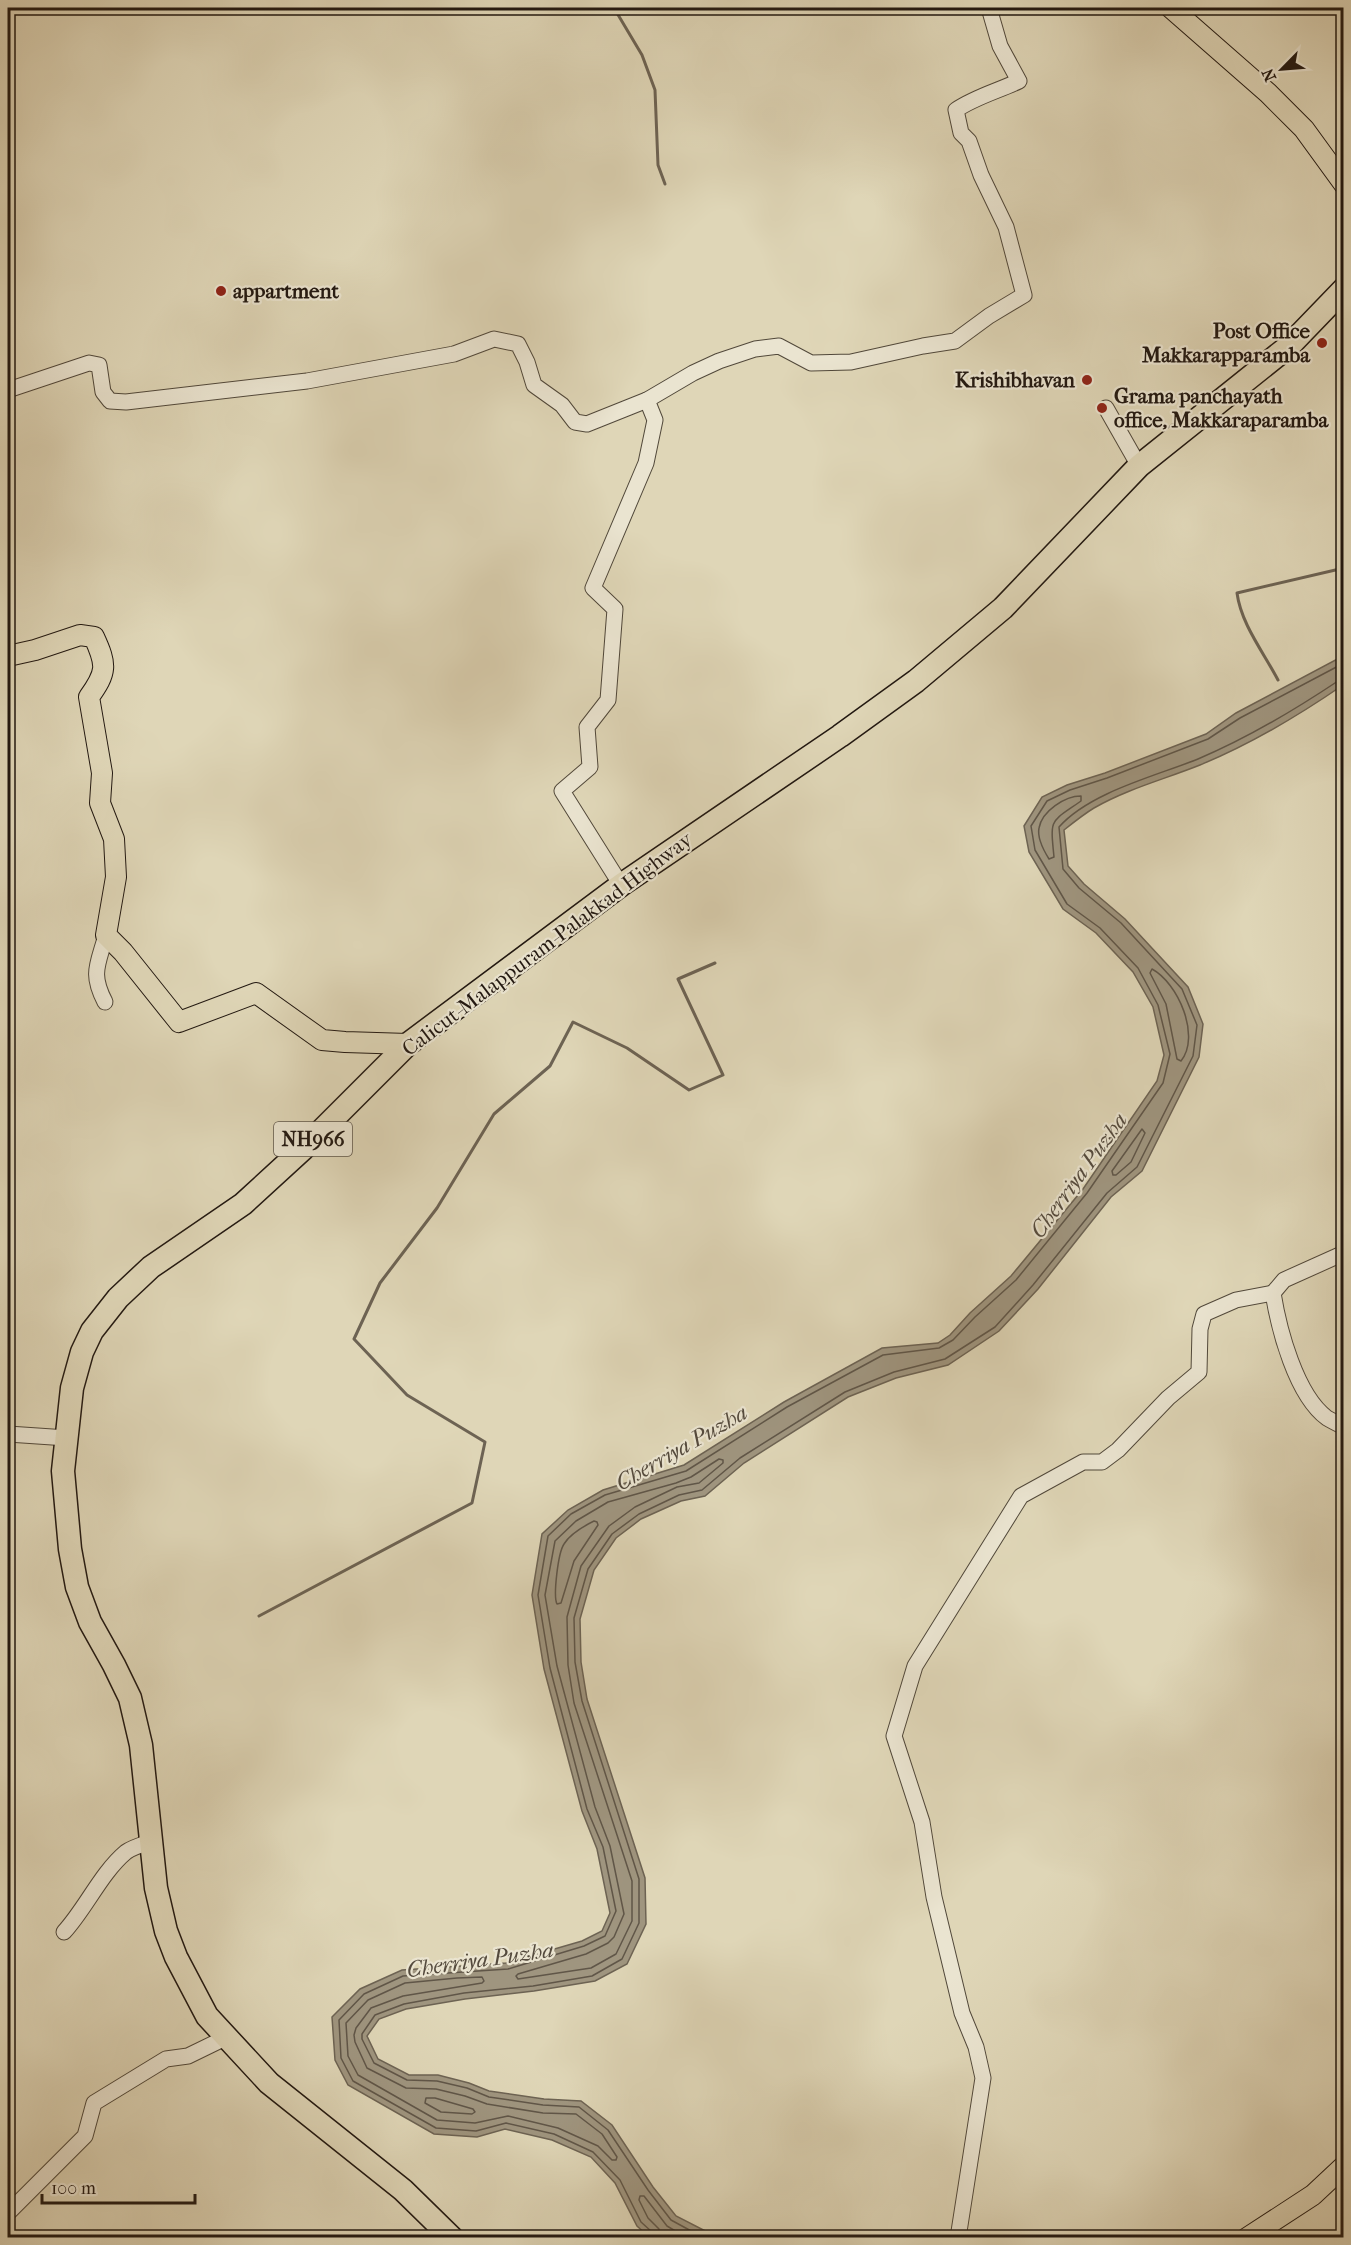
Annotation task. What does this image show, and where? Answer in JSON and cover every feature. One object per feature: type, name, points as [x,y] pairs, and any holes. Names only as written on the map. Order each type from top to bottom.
[{"type":"highway","name":"Calicut-Malappuram-Palakkad Highway","points":[[452,2238],[403,2190],[269,2083],[207,2016],[191,1989],[172,1948],[156,1888],[153,1841],[146,1806],[141,1745],[130,1698],[90,1622],[77,1587],[70,1549],[63,1471],[72,1388],[82,1352],[92,1331],[118,1298],[151,1267],[243,1204],[303,1149],[408,1044],[621,885],[840,736],[916,681],[1003,608],[1139,466],[1289,346],[1344,289]]},
{"type":"main road","points":[[1171,8],[1268,93],[1304,129],[1344,184]]},
{"type":"main road","points":[[8,656],[35,650],[80,634],[94,637],[103,656],[103,678],[89,697],[102,772],[100,803],[114,839],[116,877],[106,935],[123,952],[179,1022],[256,993],[322,1040],[408,1044]]},
{"type":"main road","points":[[1247,2238],[1313,2194],[1344,2166]]},
{"type":"street","points":[[8,390],[90,363],[99,365],[103,392],[110,401],[126,402],[308,381],[454,354],[494,339],[518,344],[527,362],[534,385],[562,405],[574,422],[587,424],[647,400],[719,360],[755,349],[779,346],[812,363],[851,362],[955,341],[988,316],[1024,295],[1006,227],[981,175],[969,141],[961,133],[956,110],[971,99],[988,95],[1019,81],[1000,46],[989,8]]},
{"type":"street","points":[[621,885],[562,791],[591,767],[587,727],[608,699],[615,609],[592,588],[646,463],[655,420],[647,400]]},
{"type":"street","points":[[1106,408],[1139,466]]},
{"type":"street","points":[[105,1002],[96,986],[96,972],[106,935]]},
{"type":"street","points":[[958,2238],[983,2078],[976,2047],[962,2013],[934,1897],[922,1822],[894,1736],[915,1666],[1021,1496],[1083,1462],[1102,1462],[1118,1450],[1168,1398],[1199,1372],[1200,1329],[1204,1314],[1236,1300],[1273,1293],[1284,1280],[1344,1253]]},
{"type":"street","points":[[1273,1293],[1276,1314],[1297,1377],[1326,1417],[1344,1427]]},
{"type":"street","points":[[8,1434],[68,1438]]},
{"type":"street","points":[[64,1932],[127,1851],[153,1841]]},
{"type":"street","points":[[8,2213],[85,2136],[94,2103],[166,2059],[188,2055],[227,2037]]},
{"type":"water","points":[[1343,656],[1343,685],[1309,708],[1256,739],[1219,757],[1107,801],[1064,830],[1068,866],[1084,884],[1125,919],[1188,987],[1203,1024],[1199,1057],[1142,1171],[1111,1197],[1038,1289],[999,1331],[948,1365],[896,1378],[848,1397],[744,1463],[705,1496],[681,1501],[641,1519],[616,1538],[594,1570],[580,1619],[581,1662],[587,1699],[645,1878],[646,1924],[627,1964],[595,1981],[406,2009],[379,2019],[367,2036],[378,2059],[409,2075],[438,2075],[489,2091],[544,2099],[581,2101],[612,2125],[653,2187],[676,2216],[717,2237],[649,2237],[637,2226],[615,2183],[591,2157],[552,2140],[505,2129],[477,2137],[434,2134],[348,2085],[335,2060],[332,2017],[360,1989],[402,1970],[506,1963],[582,1941],[602,1931],[610,1913],[597,1849],[582,1811],[544,1669],[532,1595],[542,1534],[568,1510],[603,1490],[684,1465],[784,1402],[882,1348],[938,1343],[950,1335],[970,1313],[1011,1276],[1083,1189],[1157,1081],[1164,1055],[1153,1007],[1133,972],[1096,933],[1063,909],[1029,852],[1024,826],[1042,797],[1067,785],[1105,773],[1206,734],[1236,713]]},
{"type":"waterway","points":[[614,8],[642,55],[655,90],[658,165],[665,184]]},
{"type":"waterway","points":[[1278,680],[1248,627],[1237,593],[1344,568]]},
{"type":"waterway","points":[[259,1616],[472,1503],[485,1442],[407,1395],[354,1339],[380,1283],[437,1208],[494,1114],[550,1066],[573,1022],[627,1048],[689,1090],[723,1075],[678,979],[715,963]]},
{"type":"place","name":"appartment","points":[[221,291]]},
{"type":"place","name":"Post Office Makkarapparamba","points":[[1322,343]]},
{"type":"place","name":"Krishibhavan","points":[[1087,380]]},
{"type":"place","name":"Grama panchayath office, Makkaraparamba","points":[[1102,408]]},
{"type":"water label","name":"Cherriya Puzha","points":[[1078,1175]]},
{"type":"water label","name":"Cherriya Puzha","points":[[681,1447]]},
{"type":"water label","name":"Cherriya Puzha","points":[[480,1959]]}]
